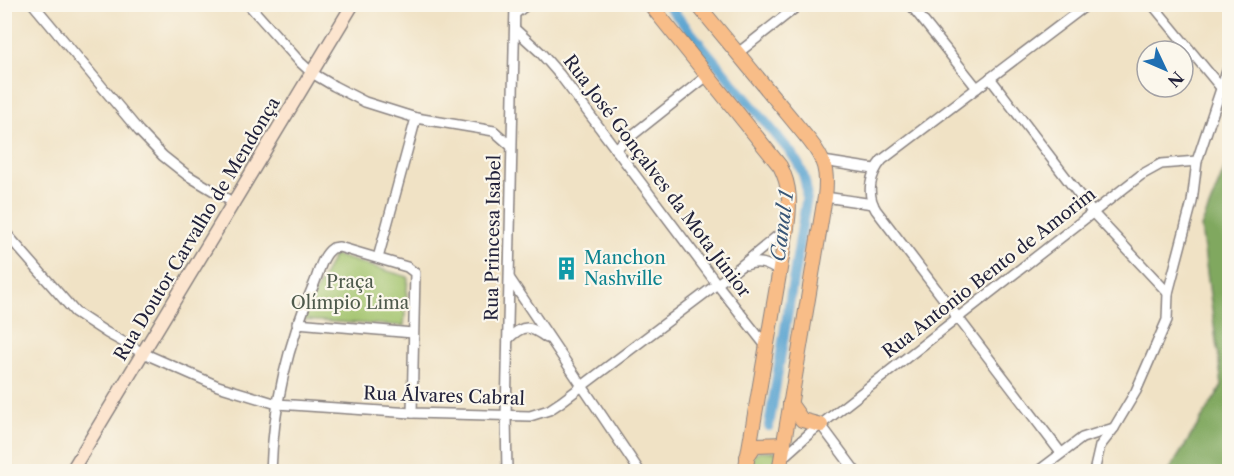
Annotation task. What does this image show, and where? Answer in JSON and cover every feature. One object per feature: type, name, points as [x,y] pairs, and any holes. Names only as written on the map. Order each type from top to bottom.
[{"type":"main road","name":"Rua Doutor Carvalho de Mendonça","points":[[71,471],[353,4]]},
{"type":"main road","points":[[650,4],[780,166],[786,178],[790,203],[787,228],[745,471]]},
{"type":"main road","points":[[697,4],[809,140],[823,161],[827,178],[780,466]]},
{"type":"main road","points":[[790,403],[802,420],[816,429]]},
{"type":"main road","points":[[747,457],[755,445],[783,444]]},
{"type":"street","points":[[33,4],[139,131],[163,156],[187,176],[234,202]]},
{"type":"street","points":[[248,4],[280,42],[312,73],[365,102],[416,118],[494,131],[511,146]]},
{"type":"street","points":[[515,9],[528,4]]},
{"type":"street","points":[[738,53],[800,4]]},
{"type":"street","points":[[910,4],[977,88]]},
{"type":"street","points":[[1061,453],[873,204],[871,189],[874,169],[882,160],[1088,4]]},
{"type":"street","points":[[1152,4],[1222,89]]},
{"type":"street","name":"Rua Princesa Isabel","points":[[507,471],[511,116],[515,9]]},
{"type":"street","name":"Rua José Gonçalves da Mota Júnior","points":[[516,30],[550,63],[766,346]]},
{"type":"street","points":[[1094,471],[1100,446],[1114,428],[1136,391],[1167,320],[1168,293],[1192,202],[1197,161],[1230,62]]},
{"type":"street","points":[[615,149],[707,76]]},
{"type":"street","points":[[990,78],[1093,213],[1168,293]]},
{"type":"street","points":[[494,131],[511,116]]},
{"type":"street","points":[[378,258],[416,118]]},
{"type":"street","points":[[823,161],[874,169]]},
{"type":"street","name":"Rua Antonio Bento de Amorim","points":[[780,466],[785,454],[816,429],[1141,175],[1161,164],[1197,161]]},
{"type":"street","points":[[825,197],[873,204]]},
{"type":"street","name":"Rua Álvares Cabral","points":[[5,232],[75,312],[143,353],[218,386],[277,404],[412,413],[530,416],[549,410],[582,387],[741,266],[787,228]]},
{"type":"street","points":[[271,471],[277,404],[297,323],[329,251],[339,247],[407,267],[415,273],[412,413]]},
{"type":"street","points":[[741,266],[758,262],[779,271]]},
{"type":"street","points":[[510,279],[640,471]]},
{"type":"street","points":[[297,323],[413,333]]},
{"type":"street","points":[[508,339],[518,330],[526,327],[551,341]]},
{"type":"street","points":[[1037,471],[1082,438],[1114,428]]},
{"type":"street","points":[[816,429],[856,471]]},
{"type":"street","name":"Rua Antonio Bento de Amorim","points":[[783,444],[792,442],[816,429]]},
{"type":"green space","points":[[1229,158],[1229,471],[1169,471],[1222,386],[1201,227]]},
{"type":"green space","name":"Praça Olímpio Lima","points":[[334,255],[408,277],[404,326],[302,320]]},
{"type":"green space","points":[[759,451],[778,452],[775,470],[750,472],[753,455]]},
{"type":"waterway","name":"Canal 1","points":[[667,4],[792,154],[802,171],[805,183],[806,202],[769,426]]},
{"type":"place","name":"Manchon Nashville","points":[[566,268]]}]
